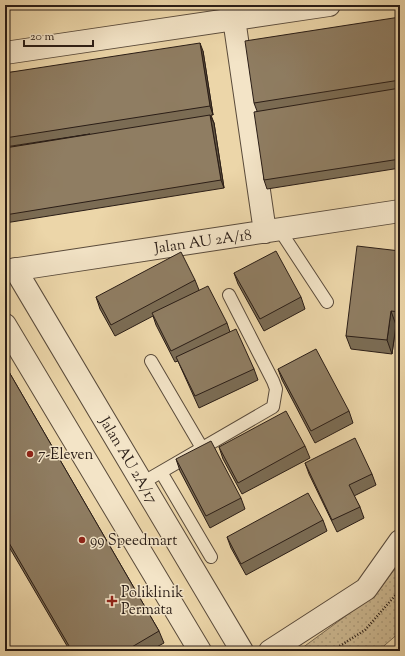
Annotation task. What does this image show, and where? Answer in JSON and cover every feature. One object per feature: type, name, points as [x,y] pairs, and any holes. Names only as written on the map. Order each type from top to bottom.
[{"type":"street","points":[[5,53],[234,12],[330,5]]},
{"type":"street","points":[[234,12],[272,231]]},
{"type":"street","name":"Jalan AU 2A/18","points":[[10,270],[400,211]]},
{"type":"street","name":"Jalan AU 2A/17","points":[[10,270],[151,478],[242,651]]},
{"type":"street","points":[[5,325],[200,651]]},
{"type":"street","points":[[270,651],[366,589],[400,541]]},
{"type":"lane","points":[[272,231],[327,302]]},
{"type":"lane","points":[[211,557],[151,478],[273,407],[276,389],[273,381],[229,295]]},
{"type":"lane","points":[[151,361],[202,448]]},
{"type":"path","points":[[332,651],[365,630],[400,590]]},
{"type":"shaded area","points":[[400,562],[400,632],[378,651],[298,651],[377,593]]},
{"type":"building","points":[[400,17],[400,80],[254,103],[245,41]]},
{"type":"building","points":[[200,43],[210,106],[5,138],[5,73]]},
{"type":"building","points":[[400,88],[400,159],[264,180],[254,112]]},
{"type":"building","points":[[210,115],[221,180],[5,215],[5,148]]},
{"type":"building","points":[[357,246],[400,251],[400,312],[391,311],[387,340],[346,336]]},
{"type":"building","points":[[276,251],[301,297],[260,319],[234,273]]},
{"type":"building","points":[[181,252],[195,280],[111,325],[96,297]]},
{"type":"building","points":[[208,286],[227,323],[171,351],[152,313]]},
{"type":"building","points":[[236,329],[254,369],[195,396],[176,357]]},
{"type":"building","points":[[316,349],[349,411],[311,431],[278,369]]},
{"type":"building","points":[[5,365],[159,631],[125,651],[72,651],[5,536]]},
{"type":"building","points":[[286,411],[305,446],[238,483],[219,447]]},
{"type":"building","points":[[355,438],[372,474],[349,485],[360,507],[332,520],[305,463]]},
{"type":"building","points":[[211,441],[241,498],[206,516],[176,459]]},
{"type":"building","points":[[308,493],[323,520],[241,564],[227,537]]},
{"type":"place","name":"7-Eleven","points":[[30,454]]},
{"type":"place","name":"99 Speedmart","points":[[82,540]]},
{"type":"place","name":"Poliklinik Permata","points":[[112,601]]}]
